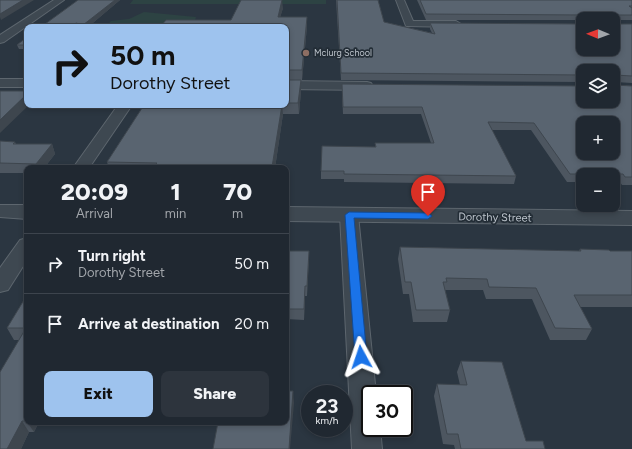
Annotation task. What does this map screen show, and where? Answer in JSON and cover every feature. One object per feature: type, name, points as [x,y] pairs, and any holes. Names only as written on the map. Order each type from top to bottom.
[{"type":"street","points":[[0,40],[60,0]]},
{"type":"street","points":[[400,0],[409,24],[464,24]]},
{"type":"street","points":[[0,83],[24,83]]},
{"type":"street","points":[[289,85],[379,86]]},
{"type":"street","points":[[83,165],[123,108]]},
{"type":"street","points":[[0,211],[24,212]]},
{"type":"street","name":"Dorothy Street","points":[[289,214],[632,218]]},
{"type":"street","points":[[349,215],[367,449]]},
{"type":"street","points":[[0,284],[24,250]]},
{"type":"green space","points":[[133,0],[326,0],[326,4],[130,4]]},
{"type":"green space","points":[[144,12],[196,17],[194,24],[108,24],[111,21],[129,19]]},
{"type":"building","points":[[0,0],[23,0],[0,14]]},
{"type":"building","points":[[78,0],[115,0],[84,24],[45,24]]},
{"type":"building","points":[[241,0],[282,0],[278,17],[307,17],[302,70],[289,70],[289,24],[163,24],[166,20],[231,20]]},
{"type":"building","points":[[337,0],[378,0],[384,22],[435,34],[430,23],[576,24],[576,56],[620,56],[620,24],[632,24],[632,76],[620,75],[620,64],[576,64],[576,75],[341,73]]},
{"type":"building","points":[[420,0],[632,0],[632,6],[629,6],[632,8],[632,15],[620,15],[620,12],[576,12],[576,15],[426,14]]},
{"type":"building","points":[[24,39],[24,45],[17,45]]},
{"type":"building","points":[[289,80],[301,80],[298,103],[289,103]]},
{"type":"building","points":[[342,84],[576,86],[576,108],[620,108],[620,85],[632,86],[632,177],[625,177],[623,174],[620,174],[620,168],[576,168],[576,174],[570,174],[534,123],[488,122],[516,176],[344,174],[344,171],[321,171],[322,146],[376,147],[375,143],[434,143],[422,107],[343,107]]},
{"type":"building","points":[[0,91],[24,91],[24,97],[0,120]]},
{"type":"building","points":[[142,108],[282,108],[272,165],[155,165],[157,163],[107,162]]},
{"type":"building","points":[[0,141],[15,142],[13,144],[52,144],[36,164],[0,163]]},
{"type":"building","points":[[400,247],[632,251],[632,295],[574,295],[592,329],[555,328],[536,288],[489,287],[487,279],[446,278],[447,282],[443,282],[450,310],[416,310],[411,282],[405,282]]},
{"type":"building","points":[[289,251],[309,251],[304,309],[289,309]]},
{"type":"building","points":[[24,300],[24,328],[7,328]]},
{"type":"building","points":[[24,331],[24,421],[22,421],[7,449],[0,449],[0,372]]},
{"type":"building","points":[[461,361],[502,362],[526,441],[543,441],[545,449],[461,449],[458,434],[447,434],[437,384],[467,385]]},
{"type":"building","points":[[289,391],[293,391],[289,449],[213,449],[217,425],[289,425]]},
{"type":"place","name":"Mclurg School","points":[[306,53]]},
{"type":"route","points":[[361,357],[349,215],[428,216]]}]
